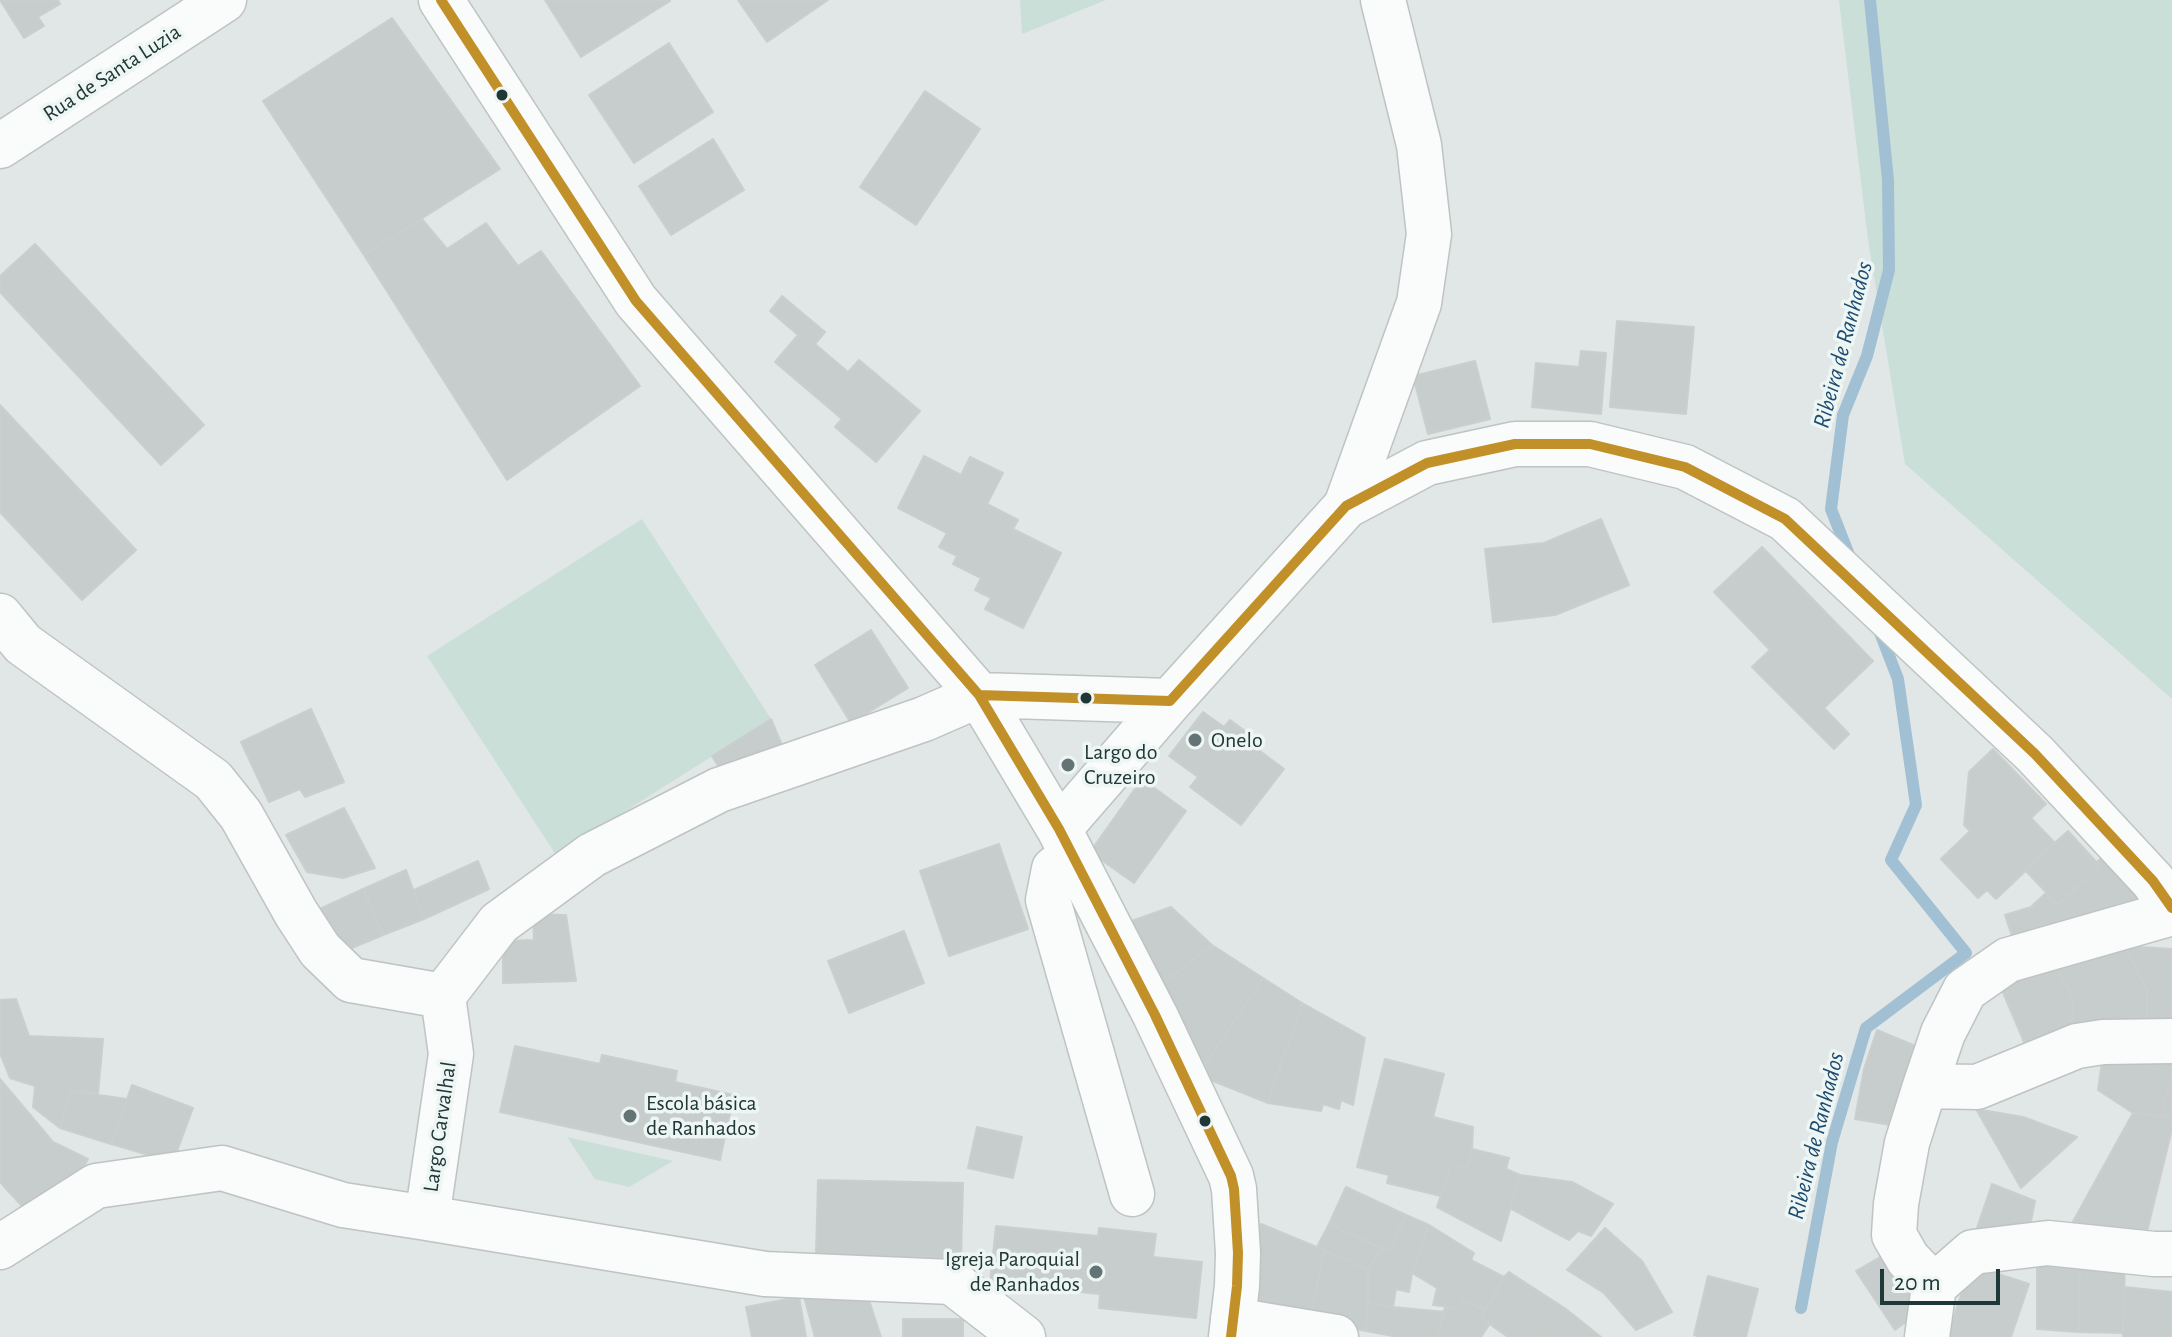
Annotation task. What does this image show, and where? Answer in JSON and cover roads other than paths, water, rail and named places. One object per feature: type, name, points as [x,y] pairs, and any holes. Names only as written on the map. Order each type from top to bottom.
[{"type":"street","name":"Rua de Santa Luzia","points":[[0,146],[224,0]]},
{"type":"street","points":[[441,0],[636,301],[979,695],[1065,842],[1155,1015],[1231,1176],[1238,1253],[1232,1328],[1336,1337]]},
{"type":"street","points":[[1346,506],[1419,303],[1429,234],[1419,145],[1383,0]]},
{"type":"street","points":[[1132,1194],[1048,900],[1054,869],[1065,842],[1170,701],[1346,506],[1427,463],[1515,444],[1590,444],[1685,467],[1785,519],[2035,754],[2153,881],[2172,910],[2008,960],[1965,990],[1943,1033],[1925,1086],[1907,1143],[1896,1204],[1894,1235],[1908,1259],[1934,1286]]},
{"type":"street","points":[[0,616],[23,644],[213,780],[241,815],[320,950],[351,980],[443,996],[499,923],[592,855],[719,790],[924,719],[979,695],[1170,701]]},
{"type":"street","name":"Largo Carvalhal","points":[[443,996],[451,1054],[427,1218],[765,1274],[952,1282],[1023,1337]]},
{"type":"street","points":[[1925,1086],[1977,1087],[2077,1046],[2103,1042],[2172,1041]]},
{"type":"street","points":[[0,1247],[96,1186],[222,1168],[343,1205],[427,1218]]},
{"type":"street","points":[[1927,1337],[1934,1286],[1973,1252],[2048,1243],[2172,1254]]},
{"type":"waterway","name":"Ribeira de Ranhados","points":[[1849,555],[1831,509],[1843,415],[1867,356],[1889,270],[1888,180],[1870,0]]},
{"type":"waterway","name":"Ribeira de Ranhados","points":[[1801,1308],[1832,1142],[1866,1028],[1966,953],[1891,860],[1916,805],[1898,679],[1879,630]]},
{"type":"place","name":"Onelo","points":[[1195,740]]},
{"type":"place","name":"Largo do Cruzeiro","points":[[1068,765]]},
{"type":"place","name":"Escola básica de Ranhados","points":[[630,1116]]},
{"type":"place","name":"Igreja Paroquial de Ranhados","points":[[1096,1272]]}]
